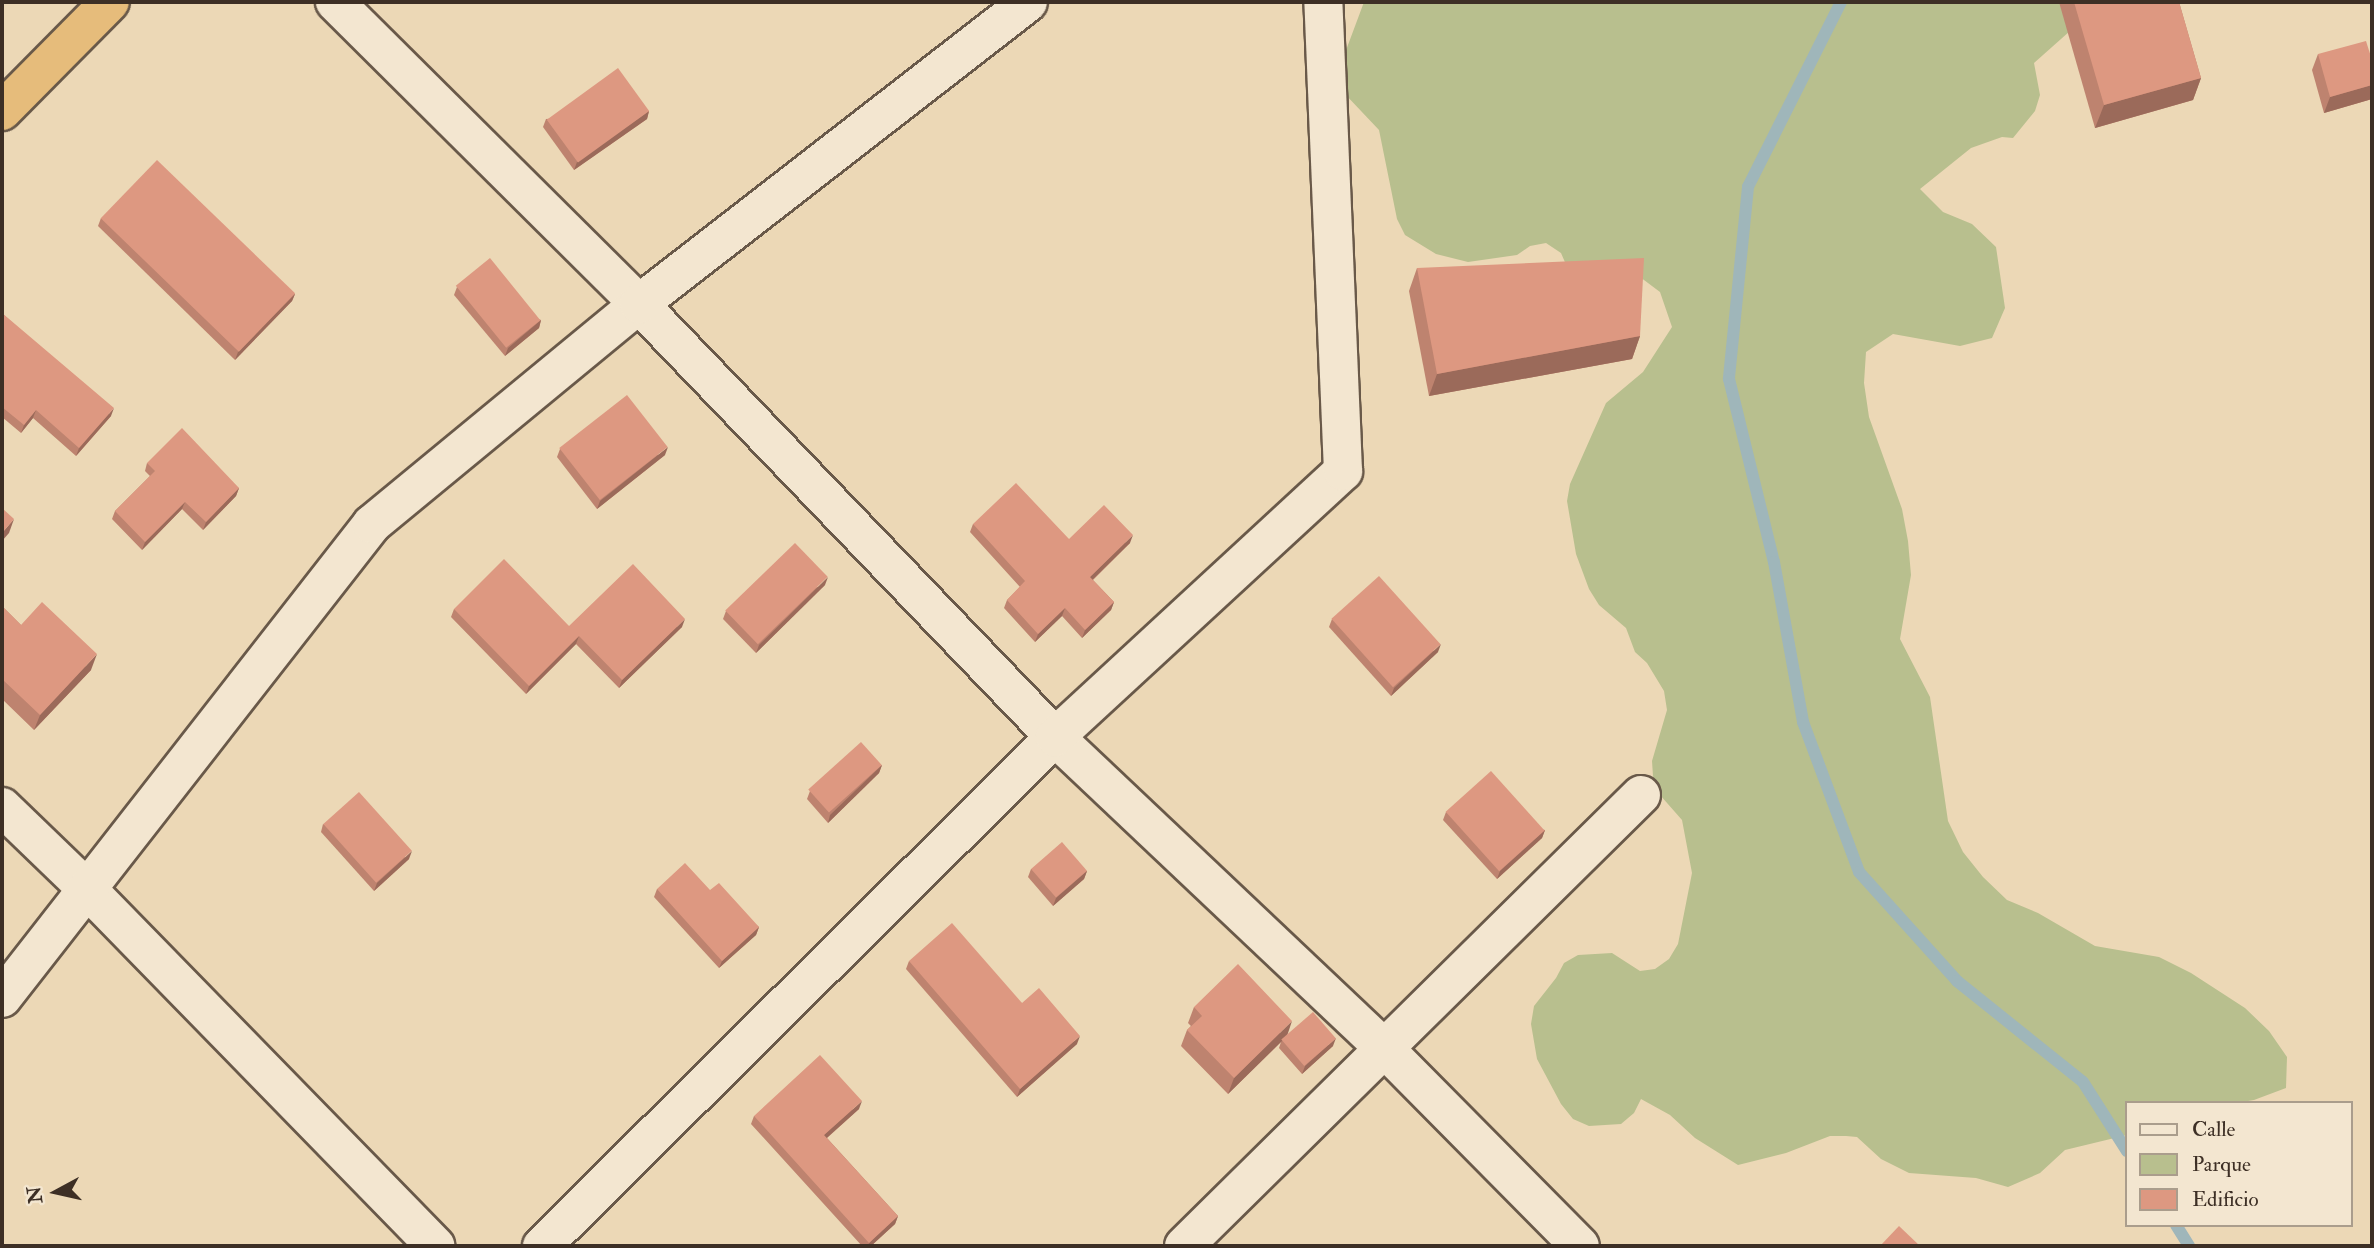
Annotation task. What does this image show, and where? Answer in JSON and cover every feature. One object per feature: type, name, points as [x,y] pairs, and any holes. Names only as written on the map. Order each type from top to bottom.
[{"type":"highway","points":[[2,111],[110,2]]},
{"type":"street","points":[[335,2],[639,304],[1055,737],[1385,1049],[1580,1246]]},
{"type":"street","points":[[2,998],[372,524],[639,304],[1028,2]]},
{"type":"street","points":[[542,1246],[1055,737],[1343,471],[1323,2]]},
{"type":"street","points":[[1184,1246],[1641,795]]},
{"type":"street","points":[[2,807],[87,889],[435,1246]]},
{"type":"green space","points":[[1364,2],[2063,2],[2070,31],[2034,63],[2040,95],[2035,111],[2013,138],[2002,137],[1971,148],[1920,189],[1943,212],[1972,224],[1996,247],[2005,308],[1992,338],[1960,346],[1893,334],[1866,352],[1864,383],[1869,417],[1902,509],[1908,541],[1911,575],[1900,639],[1930,697],[1948,821],[1963,852],[1983,877],[2007,900],[2038,913],[2095,946],[2159,957],[2191,973],[2245,1008],[2269,1031],[2287,1057],[2286,1088],[2248,1101],[2126,1101],[2126,1135],[2065,1150],[2040,1173],[2008,1187],[1976,1178],[1909,1173],[1881,1159],[1857,1137],[1846,1136],[1830,1136],[1786,1153],[1738,1165],[1695,1138],[1670,1115],[1641,1099],[1634,1113],[1621,1124],[1589,1126],[1573,1119],[1561,1104],[1537,1059],[1531,1024],[1534,1006],[1564,963],[1578,955],[1612,953],[1640,971],[1655,969],[1669,959],[1678,944],[1692,873],[1682,820],[1660,795],[1653,776],[1652,761],[1667,710],[1664,691],[1647,663],[1635,652],[1626,628],[1599,605],[1589,589],[1576,554],[1567,501],[1570,484],[1606,403],[1643,372],[1672,327],[1660,292],[1640,277],[1574,283],[1561,253],[1546,243],[1530,246],[1517,255],[1468,262],[1436,254],[1405,235],[1397,219],[1379,130],[1344,93],[1342,61]]},
{"type":"building","points":[[2074,2],[2179,2],[2201,78],[2104,105]]},
{"type":"building","points":[[2366,41],[2372,60],[2372,85],[2330,97],[2318,54]]},
{"type":"building","points":[[618,68],[649,111],[578,163],[547,120]]},
{"type":"building","points":[[157,160],[295,293],[239,352],[101,218]]},
{"type":"building","points":[[490,258],[540,320],[506,348],[456,286]]},
{"type":"building","points":[[1644,258],[1640,336],[1437,374],[1417,268]]},
{"type":"building","points":[[2,313],[114,408],[79,448],[36,410],[24,425],[2,407]]},
{"type":"building","points":[[627,395],[668,447],[600,500],[559,448]]},
{"type":"building","points":[[182,428],[239,488],[206,522],[185,502],[145,542],[115,511],[155,471],[147,463]]},
{"type":"building","points":[[1016,483],[1069,539],[1104,505],[1133,535],[1090,577],[1114,602],[1085,630],[1065,608],[1038,634],[1007,600],[1025,581],[973,524]]},
{"type":"building","points":[[2,508],[14,519],[2,533]]},
{"type":"building","points":[[795,543],[828,577],[758,644],[725,610]]},
{"type":"building","points":[[504,559],[569,626],[633,564],[685,619],[622,680],[579,636],[529,686],[454,609]]},
{"type":"building","points":[[1379,576],[1441,644],[1393,687],[1331,619]]},
{"type":"building","points":[[42,602],[97,654],[40,715],[2,679],[2,606],[21,625]]},
{"type":"building","points":[[861,742],[882,765],[829,813],[808,790]]},
{"type":"building","points":[[1491,771],[1545,830],[1499,871],[1446,812]]},
{"type":"building","points":[[359,792],[412,851],[376,883],[323,824]]},
{"type":"building","points":[[1062,842],[1087,871],[1056,898],[1031,869]]},
{"type":"building","points":[[685,863],[710,890],[719,883],[759,927],[722,961],[657,889]]},
{"type":"building","points":[[952,923],[1022,1003],[1039,988],[1080,1036],[1020,1089],[909,961]]},
{"type":"building","points":[[1238,964],[1292,1021],[1234,1078],[1187,1030],[1202,1016],[1194,1007]]},
{"type":"building","points":[[1313,1012],[1336,1038],[1304,1066],[1281,1040]]},
{"type":"building","points":[[820,1055],[862,1101],[824,1135],[898,1216],[869,1243],[754,1116]]},
{"type":"building","points":[[1899,1226],[1920,1246],[1880,1246]]},
{"type":"waterway","points":[[1841,2],[1748,187],[1729,379],[1774,562],[1803,722],[1859,872],[1957,981],[2083,1082],[2126,1149]]},
{"type":"waterway","points":[[2177,1227],[2189,1246]]}]
